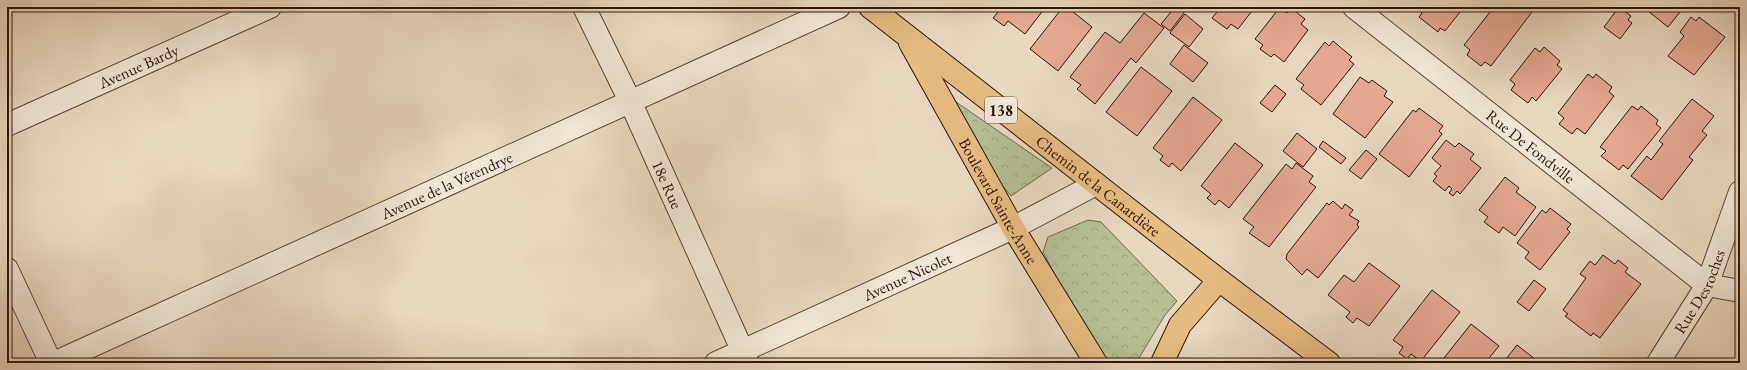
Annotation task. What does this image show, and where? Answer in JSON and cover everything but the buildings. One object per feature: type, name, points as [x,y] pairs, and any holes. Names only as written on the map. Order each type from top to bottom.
[{"type":"main road","name":"Chemin de la Canardière","points":[[870,7],[1219,280],[1329,363]]},
{"type":"main road","name":"Boulevard Sainte-Anne","points":[[906,35],[1013,228],[1096,363]]},
{"type":"main road","points":[[1162,363],[1180,325],[1219,280]]},
{"type":"street","name":"Avenue Bardy","points":[[7,125],[270,7]]},
{"type":"street","name":"18e Rue","points":[[584,7],[630,101],[746,357]]},
{"type":"street","name":"Avenue de la Vérendrye","points":[[52,363],[839,7]]},
{"type":"street","name":"Rue De Fondville","points":[[1354,7],[1707,285]]},
{"type":"street","name":"Avenue Nicolet","points":[[716,363],[746,357],[1013,228],[1096,184]]},
{"type":"street","name":"Rue Desroches","points":[[1658,363],[1707,285],[1740,192]]},
{"type":"street","points":[[7,269],[52,363]]},
{"type":"street","points":[[1707,285],[1740,291]]},
{"type":"green space","points":[[940,91],[1052,168],[1011,196],[932,99]]},
{"type":"green space","points":[[1088,220],[1101,222],[1177,301],[1165,315],[1139,358],[1138,363],[1101,363],[1043,252],[1048,237]]}]
